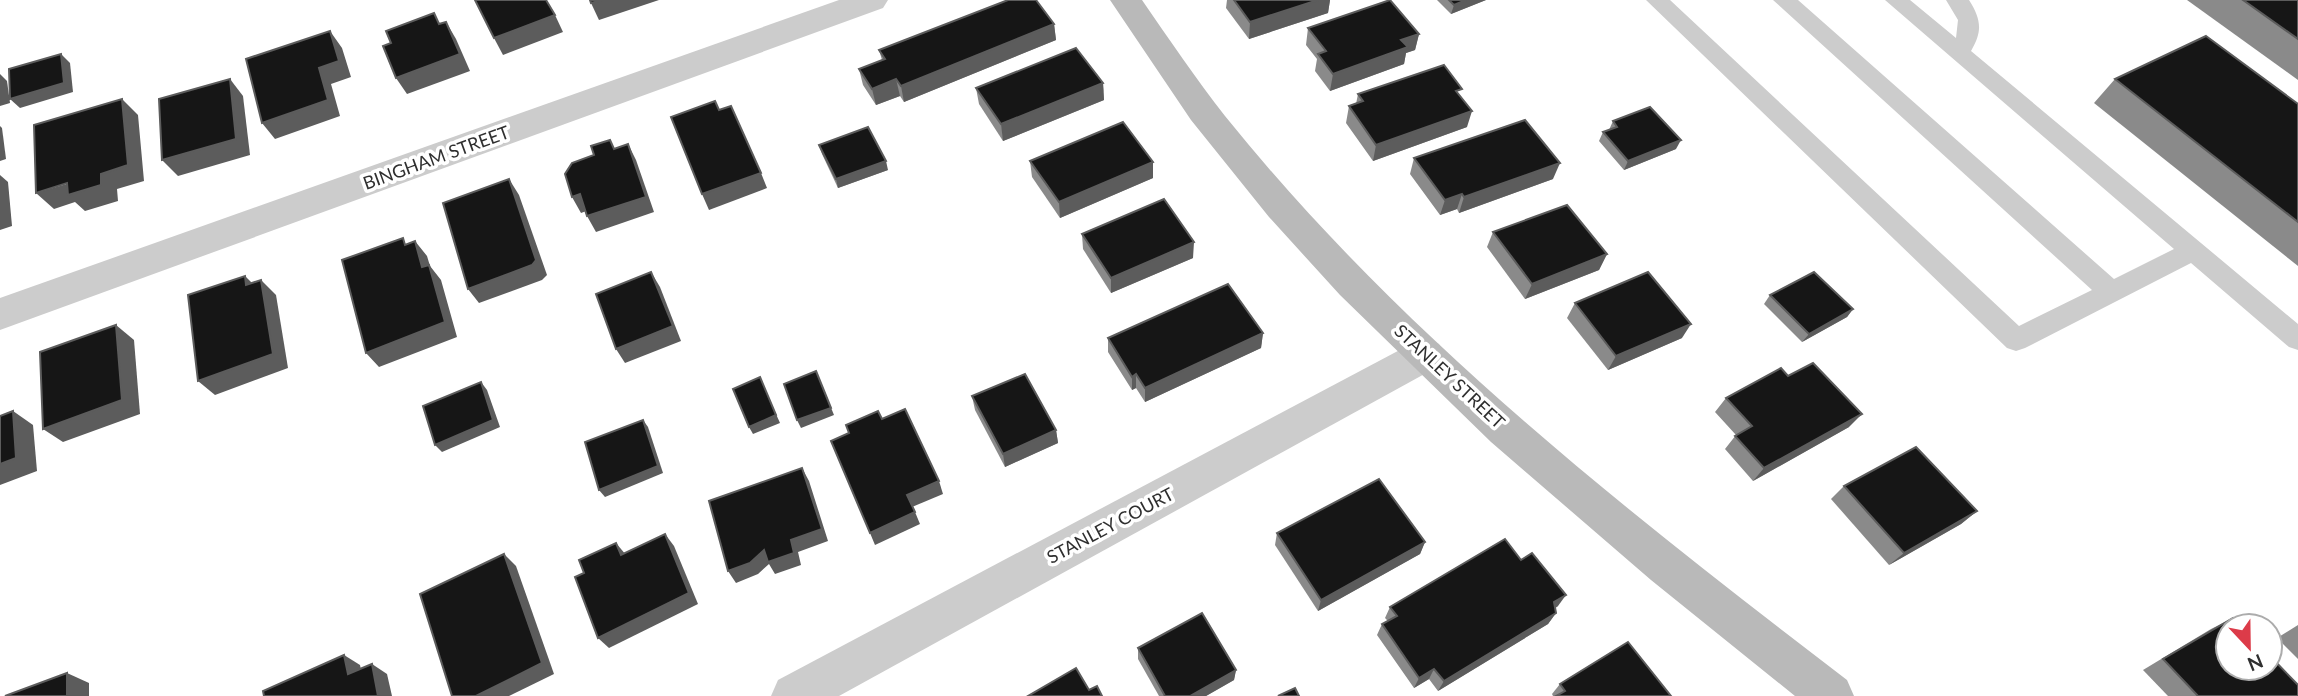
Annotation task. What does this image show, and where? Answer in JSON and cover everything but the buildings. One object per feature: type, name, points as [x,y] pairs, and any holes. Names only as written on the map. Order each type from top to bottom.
[{"type":"main road","name":"STANLEY STREET","points":[[1126,0],[1213,124],[1254,174],[1358,289],[1425,355],[1578,494],[1831,696]]},
{"type":"street","name":"BINGHAM STREET","points":[[0,314],[872,0]]},
{"type":"street","name":"STANLEY COURT","points":[[794,696],[1425,355]]},
{"type":"lane","points":[[1657,0],[2016,340],[2195,250]]},
{"type":"lane","points":[[1784,0],[2112,292]]},
{"type":"lane","points":[[1896,0],[2298,339]]},
{"type":"lane","points":[[1957,0],[1966,12],[1971,27],[1969,39],[1959,51]]}]
